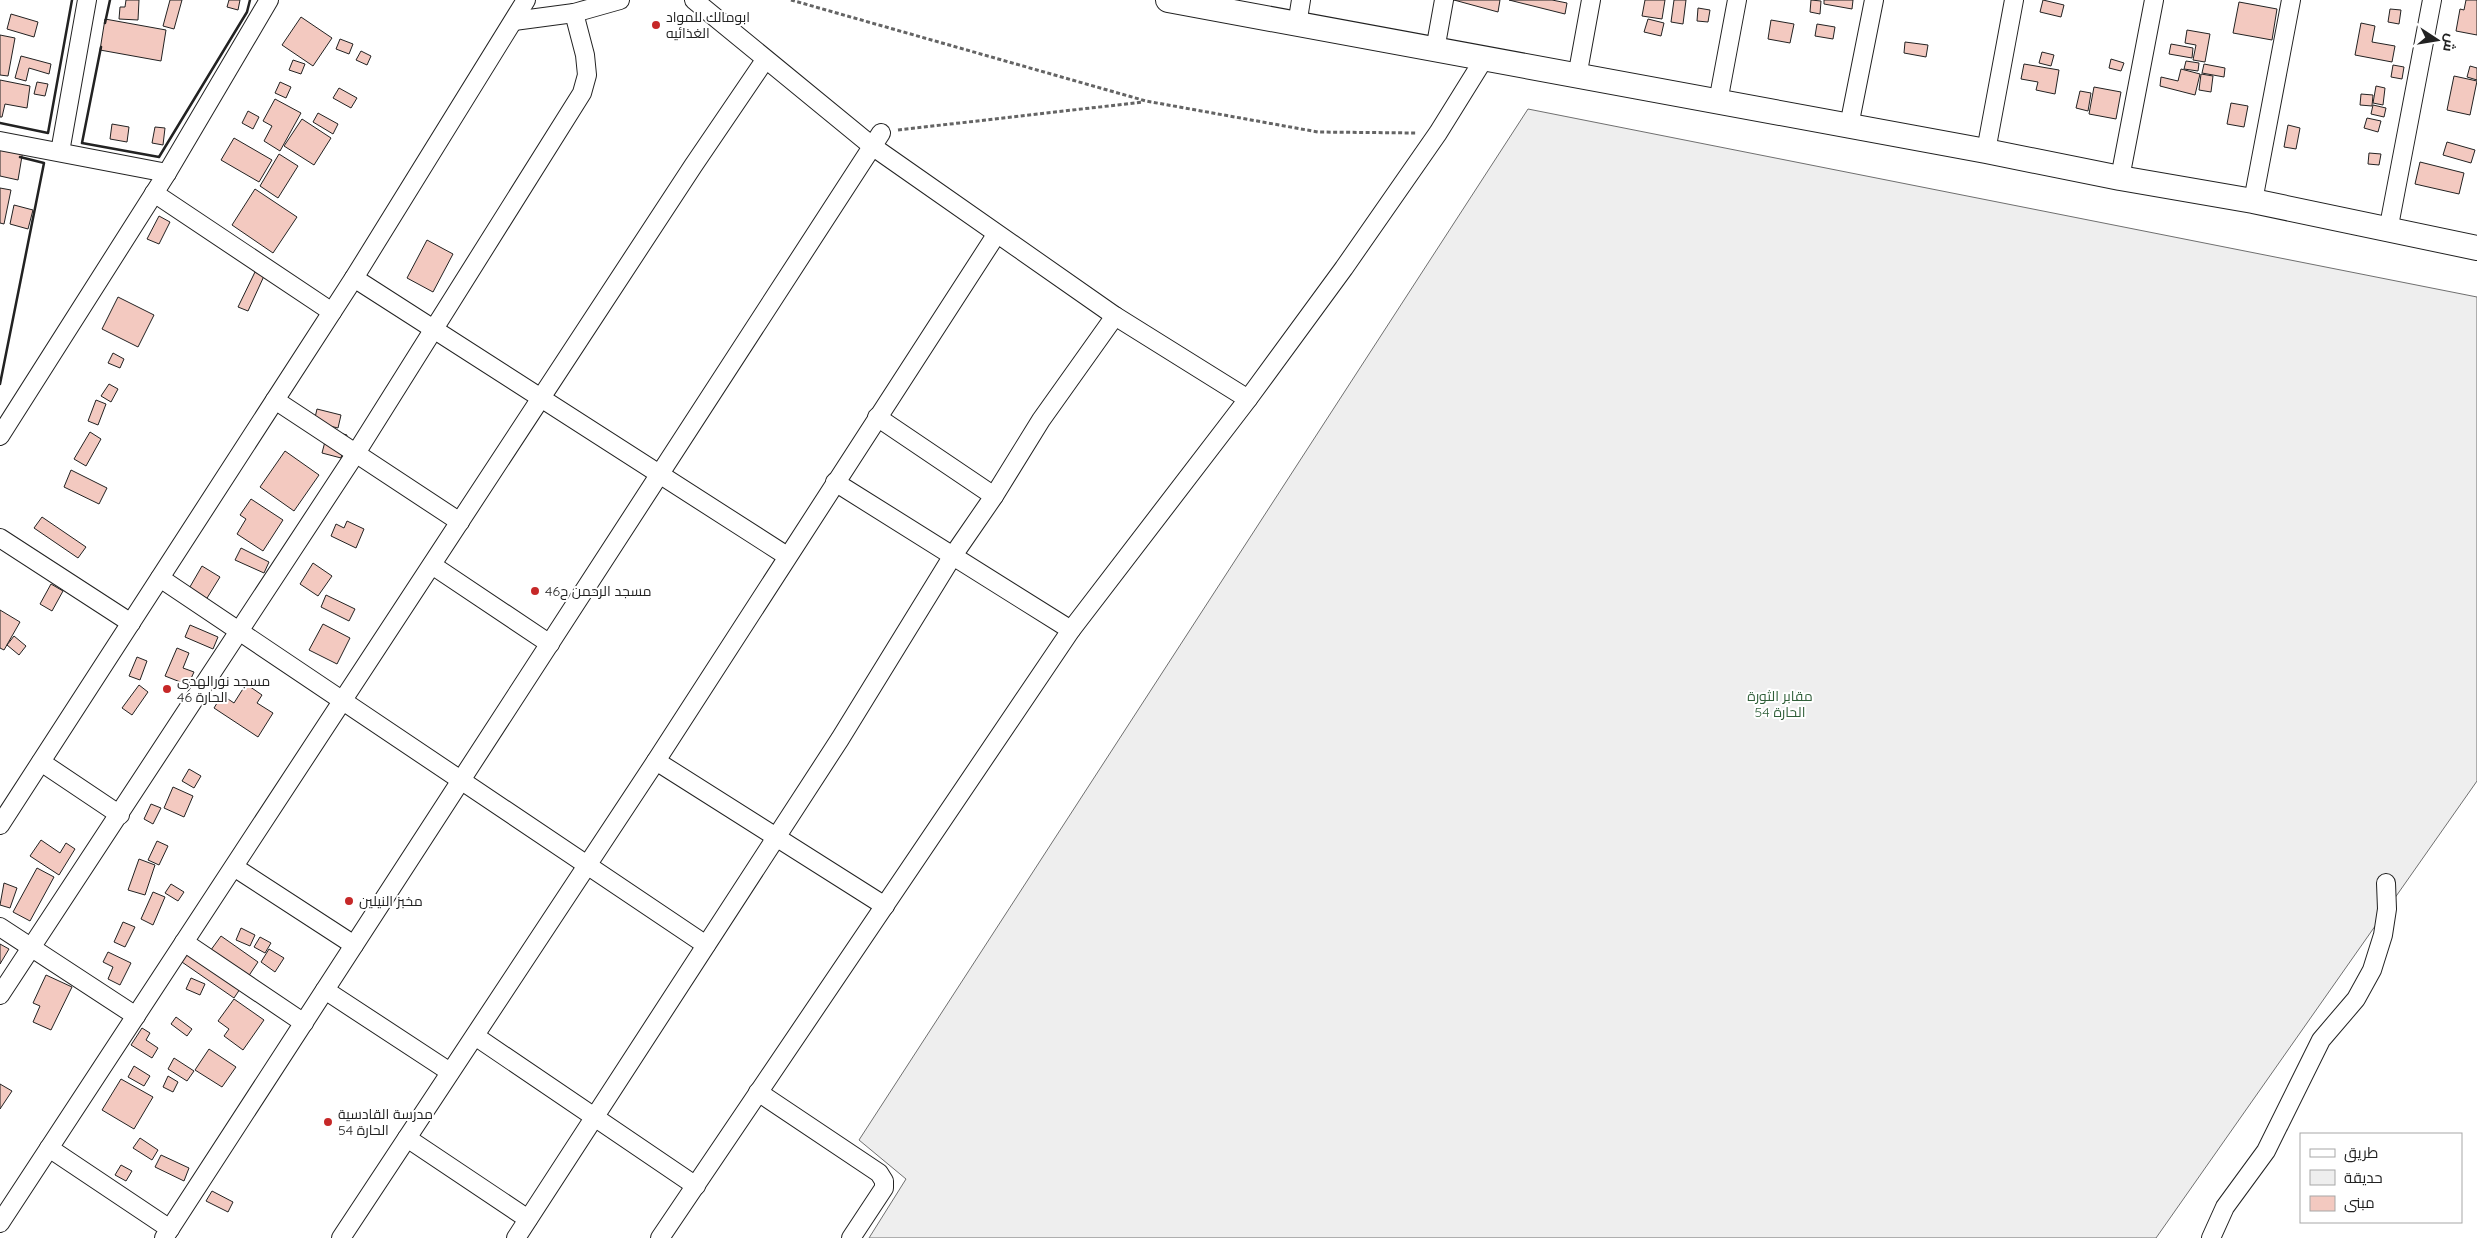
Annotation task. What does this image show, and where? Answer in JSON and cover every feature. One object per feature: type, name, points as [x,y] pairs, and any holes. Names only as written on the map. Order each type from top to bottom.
[{"type":"main road","points":[[1168,0],[1576,77],[1986,151],[2253,202],[2477,248]]},
{"type":"street","points":[[60,152],[87,0]]},
{"type":"street","points":[[2,428],[167,173],[269,0]]},
{"type":"street","points":[[0,824],[354,278],[526,0]]},
{"type":"street","points":[[514,21],[574,13],[620,0]]},
{"type":"street","points":[[694,0],[765,60],[876,140],[996,235],[1115,316],[1248,399]]},
{"type":"street","points":[[1297,25],[1302,0]]},
{"type":"street","points":[[1435,50],[1444,0]]},
{"type":"street","points":[[1576,77],[1591,0]]},
{"type":"street","points":[[1718,102],[1737,0]]},
{"type":"street","points":[[1849,126],[1874,0]]},
{"type":"street","points":[[1986,151],[2014,0]]},
{"type":"street","points":[[2120,178],[2154,0]]},
{"type":"street","points":[[2253,202],[2291,0]]},
{"type":"street","points":[[2388,230],[2432,0]]},
{"type":"street","points":[[0,995],[356,453],[582,94],[587,75],[585,55],[574,13]]},
{"type":"street","points":[[0,1223],[693,166],[765,60]]},
{"type":"street","points":[[660,1238],[1070,630],[1248,399],[1344,268],[1438,133],[1484,60]]},
{"type":"street","points":[[49,1148],[167,1234],[876,140]]},
{"type":"street","points":[[0,141],[167,173]]},
{"type":"street","points":[[154,193],[332,312]]},
{"type":"street","points":[[341,1238],[656,760],[996,235]]},
{"type":"street","points":[[354,278],[787,556]]},
{"type":"street","points":[[516,1238],[776,837],[952,557],[994,496],[1041,420],[1115,316]]},
{"type":"street","points":[[275,400],[460,522]]},
{"type":"street","points":[[877,417],[994,496]]},
{"type":"street","points":[[835,482],[1070,630]]},
{"type":"street","points":[[0,538],[131,623]]},
{"type":"street","points":[[432,565],[550,644]]},
{"type":"street","points":[[160,578],[706,945]]},
{"type":"street","points":[[656,760],[885,906]]},
{"type":"street","points":[[41,762],[120,815]]},
{"type":"street","points":[[234,867],[354,945]]},
{"type":"street","points":[[2211,1238],[2225,1207],[2266,1151],[2321,1040],[2356,999],[2372,970],[2383,935],[2386,883]]},
{"type":"street","points":[[0,927],[136,1016]]},
{"type":"street","points":[[184,942],[304,1022]]},
{"type":"street","points":[[326,990],[450,1072]]},
{"type":"street","points":[[475,1036],[696,1186]]},
{"type":"street","points":[[758,1092],[879,1174],[884,1181],[884,1188],[851,1238]]},
{"type":"street","points":[[407,1138],[528,1219]]},
{"type":"path","points":[[791,0],[1146,101],[1318,132],[1438,133]]},
{"type":"path","points":[[876,140],[1146,101]]},
{"type":"green space","name":"مقابر الثورة الحارة 54","points":[[1528,109],[2477,297],[2477,781],[2156,1238],[869,1238],[906,1179],[859,1140]]},
{"type":"building","points":[[126,0],[139,0],[138,20],[119,19],[120,7],[125,7]]},
{"type":"building","points":[[170,0],[182,0],[174,29],[163,26]]},
{"type":"building","points":[[229,0],[240,0],[238,10],[227,7]]},
{"type":"building","points":[[1454,0],[1500,0],[1498,12]]},
{"type":"building","points":[[1509,0],[1552,0],[1567,3],[1565,14]]},
{"type":"building","points":[[1645,0],[1665,0],[1662,19],[1642,16]]},
{"type":"building","points":[[1674,0],[1686,0],[1683,24],[1671,22]]},
{"type":"building","points":[[1811,0],[1821,1],[1820,14],[1810,12]]},
{"type":"building","points":[[1824,0],[1853,0],[1852,9],[1824,4]]},
{"type":"building","points":[[2043,0],[2064,5],[2061,17],[2040,12]]},
{"type":"building","points":[[2466,0],[2477,0],[2477,35],[2456,31],[2460,9],[2464,10]]},
{"type":"building","points":[[2239,2],[2277,9],[2272,40],[2233,33]]},
{"type":"building","points":[[1698,8],[1710,10],[1708,22],[1697,21]]},
{"type":"building","points":[[2390,9],[2401,10],[2399,24],[2388,22]]},
{"type":"building","points":[[11,14],[38,22],[34,37],[7,29]]},
{"type":"building","points":[[301,17],[332,38],[313,66],[282,45]]},
{"type":"building","points":[[105,19],[166,30],[161,61],[100,50]]},
{"type":"building","points":[[1648,19],[1664,23],[1661,36],[1644,32]]},
{"type":"building","points":[[1771,20],[1794,24],[1790,43],[1768,39]]},
{"type":"building","points":[[2361,23],[2375,26],[2372,42],[2395,46],[2392,62],[2355,55]]},
{"type":"building","points":[[1817,24],[1835,27],[1833,39],[1815,36]]},
{"type":"building","points":[[2187,30],[2210,34],[2205,62],[2193,60],[2196,45],[2185,43]]},
{"type":"building","points":[[0,35],[15,38],[8,76],[0,75]]},
{"type":"building","points":[[340,39],[353,44],[349,54],[336,49]]},
{"type":"building","points":[[1905,42],[1928,45],[1926,57],[1904,53]]},
{"type":"building","points":[[2171,44],[2193,48],[2192,58],[2169,54]]},
{"type":"building","points":[[361,51],[371,56],[367,65],[356,60]]},
{"type":"building","points":[[2042,52],[2054,55],[2051,66],[2039,63]]},
{"type":"building","points":[[21,56],[51,64],[49,74],[29,68],[26,81],[15,78]]},
{"type":"building","points":[[2111,59],[2124,63],[2121,71],[2109,68]]},
{"type":"building","points":[[293,60],[305,64],[301,74],[289,70]]},
{"type":"building","points":[[2186,61],[2199,63],[2198,71],[2184,69]]},
{"type":"building","points":[[2024,64],[2059,70],[2055,94],[2036,90],[2038,82],[2021,79]]},
{"type":"building","points":[[2204,64],[2225,68],[2224,77],[2202,73]]},
{"type":"building","points":[[2393,65],[2404,67],[2402,79],[2391,77]]},
{"type":"building","points":[[2470,66],[2477,68],[2477,80],[2467,77]]},
{"type":"building","points":[[2181,69],[2200,74],[2195,95],[2160,86],[2161,77],[2178,81]]},
{"type":"building","points":[[2201,74],[2213,76],[2211,92],[2199,90]]},
{"type":"building","points":[[2454,76],[2477,81],[2470,115],[2447,110]]},
{"type":"building","points":[[0,80],[30,86],[27,108],[5,104],[2,117],[0,117]]},
{"type":"building","points":[[37,82],[48,84],[45,96],[34,94]]},
{"type":"building","points":[[280,82],[291,87],[286,98],[275,93]]},
{"type":"building","points":[[2376,86],[2385,88],[2383,105],[2373,103]]},
{"type":"building","points":[[2094,87],[2121,92],[2116,119],[2089,114]]},
{"type":"building","points":[[339,88],[357,98],[351,108],[333,98]]},
{"type":"building","points":[[2080,91],[2091,93],[2088,111],[2076,108]]},
{"type":"building","points":[[2361,94],[2373,95],[2372,106],[2360,105]]},
{"type":"building","points":[[275,99],[301,113],[280,151],[264,141],[272,126],[263,121]]},
{"type":"building","points":[[2231,103],[2248,106],[2244,127],[2227,124]]},
{"type":"building","points":[[2373,105],[2386,108],[2384,117],[2371,114]]},
{"type":"building","points":[[248,111],[259,117],[253,129],[242,123]]},
{"type":"building","points":[[318,113],[338,124],[333,134],[313,122]]},
{"type":"building","points":[[2367,118],[2381,121],[2378,132],[2364,128]]},
{"type":"building","points":[[302,119],[331,138],[314,165],[284,146]]},
{"type":"building","points":[[112,124],[129,127],[127,142],[110,139]]},
{"type":"building","points":[[2288,125],[2300,128],[2296,149],[2284,147]]},
{"type":"building","points":[[155,127],[165,128],[163,145],[152,143]]},
{"type":"building","points":[[234,138],[272,160],[259,182],[221,160]]},
{"type":"building","points":[[2447,142],[2475,150],[2471,163],[2443,155]]},
{"type":"building","points":[[0,146],[23,150],[18,180],[0,176]]},
{"type":"building","points":[[2369,153],[2381,154],[2379,165],[2368,164]]},
{"type":"building","points":[[279,154],[298,166],[278,198],[260,186]]},
{"type":"building","points":[[2420,162],[2464,173],[2459,194],[2415,184]]},
{"type":"building","points":[[0,188],[11,190],[4,224],[0,223]]},
{"type":"building","points":[[255,189],[297,217],[273,253],[232,225]]},
{"type":"building","points":[[14,205],[33,210],[28,229],[10,224]]},
{"type":"building","points":[[159,216],[170,222],[159,244],[147,239]]},
{"type":"building","points":[[427,240],[453,254],[433,292],[407,278]]},
{"type":"building","points":[[255,272],[264,276],[248,311],[238,307]]},
{"type":"building","points":[[118,297],[154,315],[138,347],[102,329]]},
{"type":"building","points":[[113,353],[124,359],[120,368],[108,363]]},
{"type":"building","points":[[109,384],[118,389],[111,402],[101,396]]},
{"type":"building","points":[[96,400],[106,404],[98,425],[88,421]]},
{"type":"building","points":[[317,409],[341,415],[338,428],[314,422]]},
{"type":"building","points":[[328,430],[347,435],[341,458],[322,453]]},
{"type":"building","points":[[90,432],[101,439],[86,466],[74,459]]},
{"type":"building","points":[[285,451],[319,475],[294,511],[260,487]]},
{"type":"building","points":[[71,470],[107,488],[99,504],[64,487]]},
{"type":"building","points":[[251,499],[283,520],[263,551],[237,534],[246,519],[240,515]]},
{"type":"building","points":[[42,517],[86,547],[78,558],[34,528]]},
{"type":"building","points":[[347,521],[364,529],[356,548],[331,536],[336,524],[344,528]]},
{"type":"building","points":[[241,548],[269,562],[264,573],[235,560]]},
{"type":"building","points":[[313,563],[332,576],[318,596],[300,584]]},
{"type":"building","points":[[202,566],[220,577],[204,603],[187,592]]},
{"type":"building","points":[[51,584],[63,591],[52,611],[40,604]]},
{"type":"building","points":[[326,595],[355,609],[349,621],[321,607]]},
{"type":"building","points":[[0,610],[20,622],[4,650],[0,648]]},
{"type":"building","points":[[323,624],[350,638],[337,664],[309,650]]},
{"type":"building","points":[[190,625],[218,637],[213,649],[185,637]]},
{"type":"building","points":[[14,636],[26,646],[19,655],[7,645]]},
{"type":"building","points":[[177,648],[189,653],[183,668],[194,672],[188,685],[165,676]]},
{"type":"building","points":[[137,657],[147,661],[140,680],[129,676]]},
{"type":"building","points":[[246,684],[262,695],[257,703],[273,713],[258,737],[214,708],[222,695],[234,703]]},
{"type":"building","points":[[139,685],[148,692],[132,715],[122,708]]},
{"type":"building","points":[[189,769],[201,776],[194,788],[182,781]]},
{"type":"building","points":[[173,787],[193,796],[184,817],[164,808]]},
{"type":"building","points":[[151,804],[161,808],[153,824],[144,819]]},
{"type":"building","points":[[41,840],[60,853],[66,843],[75,849],[59,875],[30,856]]},
{"type":"building","points":[[157,841],[168,846],[159,865],[148,860]]},
{"type":"building","points":[[139,859],[155,865],[145,895],[128,890]]},
{"type":"building","points":[[37,868],[54,877],[30,921],[13,912]]},
{"type":"building","points":[[4,883],[17,888],[10,908],[0,905]]},
{"type":"building","points":[[171,884],[184,892],[178,901],[165,893]]},
{"type":"building","points":[[153,892],[165,897],[153,925],[141,919]]},
{"type":"building","points":[[123,922],[135,927],[125,947],[114,942]]},
{"type":"building","points":[[241,928],[255,935],[250,946],[236,940]]},
{"type":"building","points":[[221,936],[258,962],[234,998],[179,960],[191,942],[208,954]]},
{"type":"building","points":[[260,937],[271,943],[265,953],[254,947]]},
{"type":"building","points":[[0,944],[9,949],[0,964]]},
{"type":"building","points":[[269,949],[284,958],[275,972],[261,962]]},
{"type":"building","points":[[108,952],[131,963],[120,985],[108,979],[113,967],[103,962]]},
{"type":"building","points":[[46,975],[72,987],[51,1030],[33,1022],[40,1006],[33,1003]]},
{"type":"building","points":[[191,978],[205,984],[200,995],[186,989]]},
{"type":"building","points":[[234,999],[264,1020],[243,1050],[224,1036],[229,1029],[218,1021]]},
{"type":"building","points":[[176,1017],[192,1029],[187,1036],[171,1024]]},
{"type":"building","points":[[142,1028],[150,1033],[146,1040],[158,1048],[152,1058],[131,1045]]},
{"type":"building","points":[[209,1049],[236,1067],[222,1087],[195,1070]]},
{"type":"building","points":[[174,1058],[194,1071],[187,1081],[168,1069]]},
{"type":"building","points":[[134,1066],[150,1076],[144,1086],[128,1077]]},
{"type":"building","points":[[168,1076],[178,1082],[173,1092],[163,1087]]},
{"type":"building","points":[[121,1079],[153,1097],[134,1129],[102,1110]]},
{"type":"building","points":[[0,1084],[12,1091],[0,1109]]},
{"type":"building","points":[[140,1138],[158,1150],[152,1160],[133,1148]]},
{"type":"building","points":[[161,1155],[189,1168],[184,1181],[155,1167]]},
{"type":"building","points":[[121,1165],[132,1171],[126,1181],[115,1175]]},
{"type":"building","points":[[212,1191],[233,1202],[228,1212],[206,1201]]},
{"type":"wall","points":[[0,123],[48,133],[72,0]]},
{"type":"wall","points":[[105,23],[110,0]]},
{"type":"wall","points":[[101,47],[82,143],[159,157],[247,12],[250,0]]},
{"type":"wall","points":[[0,384],[44,163],[20,157]]},
{"type":"place","name":"ابومالك للمواد الغذائيه","points":[[656,25]]},
{"type":"place","name":"مسجد الرحمن ح46","points":[[535,591]]},
{"type":"place","name":"مسجد نورالهدى الحارة 46","points":[[167,689]]},
{"type":"place","name":"مخبز النيلين","points":[[349,901]]},
{"type":"place","name":"مدرسة القادسية الحارة 54","points":[[328,1122]]}]
